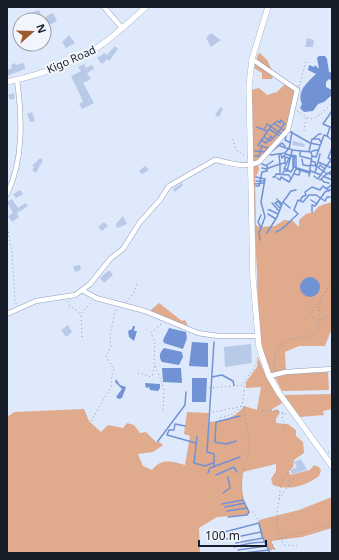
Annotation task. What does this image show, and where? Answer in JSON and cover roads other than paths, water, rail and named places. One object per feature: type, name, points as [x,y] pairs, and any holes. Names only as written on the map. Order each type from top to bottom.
[{"type":"street","points":[[104,7],[122,28]]},
{"type":"street","name":"Kigo Road","points":[[7,82],[61,66],[81,57],[101,46],[146,7]]},
{"type":"street","points":[[268,7],[252,59],[249,98],[253,278],[257,336],[259,347],[271,375],[295,416],[332,466]]},
{"type":"street","points":[[7,314],[36,301],[75,295],[90,284],[111,258],[123,249],[140,222],[160,200],[169,186],[215,160],[250,165],[260,161],[288,130],[297,90],[252,59]]},
{"type":"street","points":[[7,194],[16,172],[18,159],[20,108],[17,80]]},
{"type":"street","points":[[82,290],[96,298],[145,310],[198,333],[218,336],[257,336]]},
{"type":"street","points":[[271,375],[286,372],[332,369]]},
{"type":"water","points":[[319,56],[325,56],[327,59],[329,72],[332,73],[332,81],[329,79],[326,82],[326,87],[332,90],[332,95],[324,102],[318,104],[313,111],[304,112],[300,108],[302,104],[302,91],[316,74],[308,70],[309,65],[314,67],[315,65],[319,69],[317,58]]},
{"type":"water","points":[[306,277],[314,277],[320,283],[320,291],[314,297],[306,297],[300,291],[300,283]]},
{"type":"water","points":[[133,326],[135,326],[134,331],[137,331],[134,341],[129,337],[128,331],[132,329]]},
{"type":"water","points":[[169,328],[186,332],[187,338],[183,349],[164,343],[163,340]]},
{"type":"water","points":[[192,342],[208,343],[208,367],[189,366]]},
{"type":"water","points":[[164,348],[182,352],[183,357],[179,365],[162,362],[160,355]]},
{"type":"water","points":[[162,368],[181,368],[182,383],[163,382]]},
{"type":"water","points":[[192,378],[207,378],[206,402],[192,402]]},
{"type":"water","points":[[116,379],[120,385],[126,387],[122,398],[119,399],[116,397],[122,389],[115,382]]},
{"type":"water","points":[[145,383],[160,384],[160,388],[158,391],[150,390],[149,387],[146,388]]},
{"type":"waterway","points":[[330,127],[323,124],[332,111]]},
{"type":"waterway","points":[[255,151],[265,152],[268,148],[258,145],[272,125],[278,121],[280,123],[281,120],[285,124]]},
{"type":"waterway","points":[[265,128],[267,124],[282,134]]},
{"type":"waterway","points":[[275,124],[285,131]]},
{"type":"waterway","points":[[280,136],[277,134],[284,124]]},
{"type":"waterway","points":[[257,127],[267,131]]},
{"type":"waterway","points":[[312,156],[316,157],[324,135],[327,136],[330,127],[332,128]]},
{"type":"waterway","points":[[264,137],[270,141],[277,134],[269,129]]},
{"type":"waterway","points":[[289,131],[310,143],[320,145]]},
{"type":"waterway","points":[[280,146],[289,149],[292,132]]},
{"type":"waterway","points":[[314,138],[321,134]]},
{"type":"waterway","points":[[261,140],[266,143],[271,136],[272,138]]},
{"type":"waterway","points":[[286,136],[285,140],[289,142]]},
{"type":"waterway","points":[[327,136],[332,140]]},
{"type":"waterway","points":[[309,151],[312,139],[319,139],[321,142]]},
{"type":"waterway","points":[[272,151],[282,143],[285,146]]},
{"type":"waterway","points":[[255,156],[259,156],[262,146]]},
{"type":"waterway","points":[[269,154],[285,153],[289,148],[292,150],[311,152],[312,156],[309,176]]},
{"type":"waterway","points":[[332,148],[328,158],[332,160]]},
{"type":"waterway","points":[[292,150],[291,155],[296,156],[296,169],[310,173]]},
{"type":"waterway","points":[[312,151],[318,150]]},
{"type":"waterway","points":[[300,151],[300,156],[311,159]]},
{"type":"waterway","points":[[262,168],[266,169],[280,164],[279,154]]},
{"type":"waterway","points":[[281,154],[282,158],[286,154],[296,158]]},
{"type":"waterway","points":[[315,173],[320,154]]},
{"type":"waterway","points":[[283,173],[284,171],[287,171],[291,155]]},
{"type":"waterway","points":[[280,173],[280,164],[285,163],[285,157],[289,158]]},
{"type":"waterway","points":[[284,169],[289,158]]},
{"type":"waterway","points":[[293,158],[293,167]]},
{"type":"waterway","points":[[294,158],[294,166]]},
{"type":"waterway","points":[[302,159],[303,165],[310,166]]},
{"type":"waterway","points":[[256,186],[259,186],[262,172],[267,171],[267,165],[273,161]]},
{"type":"waterway","points":[[311,161],[315,162],[316,166]]},
{"type":"waterway","points":[[314,176],[318,179],[330,161],[332,162]]},
{"type":"waterway","points":[[318,162],[332,168]]},
{"type":"waterway","points":[[262,164],[267,166]]},
{"type":"waterway","points":[[310,165],[316,166],[327,174],[332,171]]},
{"type":"waterway","points":[[319,167],[320,165],[325,169]]},
{"type":"waterway","points":[[284,168],[291,172],[294,167],[310,172]]},
{"type":"waterway","points":[[273,177],[275,177],[276,174],[289,175],[291,179],[296,169]]},
{"type":"waterway","points":[[294,174],[299,175],[300,171]]},
{"type":"waterway","points":[[311,171],[321,175]]},
{"type":"waterway","points":[[320,180],[328,173],[332,175]]},
{"type":"waterway","points":[[323,176],[332,180]]},
{"type":"waterway","points":[[256,177],[265,179],[261,202],[265,217],[259,233],[260,240]]},
{"type":"waterway","points":[[277,178],[280,180],[281,177],[289,182],[291,179]]},
{"type":"waterway","points":[[321,179],[324,182],[329,183]]},
{"type":"waterway","points":[[256,181],[264,181]]},
{"type":"waterway","points":[[255,184],[263,183]]},
{"type":"waterway","points":[[325,188],[328,188],[331,185]]},
{"type":"waterway","points":[[300,201],[302,197],[306,195],[305,192],[312,187],[320,190],[323,186],[329,191]]},
{"type":"waterway","points":[[312,212],[312,205],[315,206],[325,192],[332,189]]},
{"type":"waterway","points":[[283,202],[291,191],[296,190]]},
{"type":"waterway","points":[[276,232],[298,214],[294,210],[298,200],[303,202],[309,195],[316,195],[325,201],[327,197],[332,197]]},
{"type":"waterway","points":[[277,199],[281,206]]},
{"type":"waterway","points":[[311,200],[317,204]]},
{"type":"waterway","points":[[280,208],[275,203],[279,201],[282,204]]},
{"type":"waterway","points":[[267,233],[277,217],[283,202],[290,208]]},
{"type":"waterway","points":[[272,203],[279,211]]},
{"type":"waterway","points":[[268,210],[278,214]]},
{"type":"waterway","points":[[268,214],[276,219]]},
{"type":"waterway","points":[[261,215],[258,222],[261,228]]},
{"type":"waterway","points":[[214,342],[207,452],[214,454],[214,466]]},
{"type":"waterway","points":[[212,377],[222,375],[233,381],[234,385]]},
{"type":"waterway","points":[[158,441],[185,405],[186,392]]},
{"type":"waterway","points":[[236,441],[226,444],[215,442],[216,422],[240,416]]},
{"type":"waterway","points":[[185,426],[175,424],[174,430],[169,430],[167,435],[196,443]]},
{"type":"waterway","points":[[197,437],[194,463],[205,466],[213,463]]},
{"type":"waterway","points":[[208,473],[210,468],[240,457]]},
{"type":"waterway","points":[[216,475],[234,467],[237,472]]},
{"type":"waterway","points":[[223,493],[230,488],[228,477]]},
{"type":"waterway","points":[[222,504],[243,500],[249,512],[247,515],[228,517]]},
{"type":"waterway","points":[[225,507],[245,503]]},
{"type":"waterway","points":[[227,511],[247,508]]},
{"type":"waterway","points":[[217,534],[259,523],[262,536],[270,553]]},
{"type":"waterway","points":[[227,539],[261,532]]},
{"type":"waterway","points":[[236,543],[263,538]]},
{"type":"waterway","points":[[234,547],[251,543],[265,542]]},
{"type":"waterway","points":[[238,550],[267,546]]},
{"type":"waterway","points":[[244,553],[269,550]]}]
